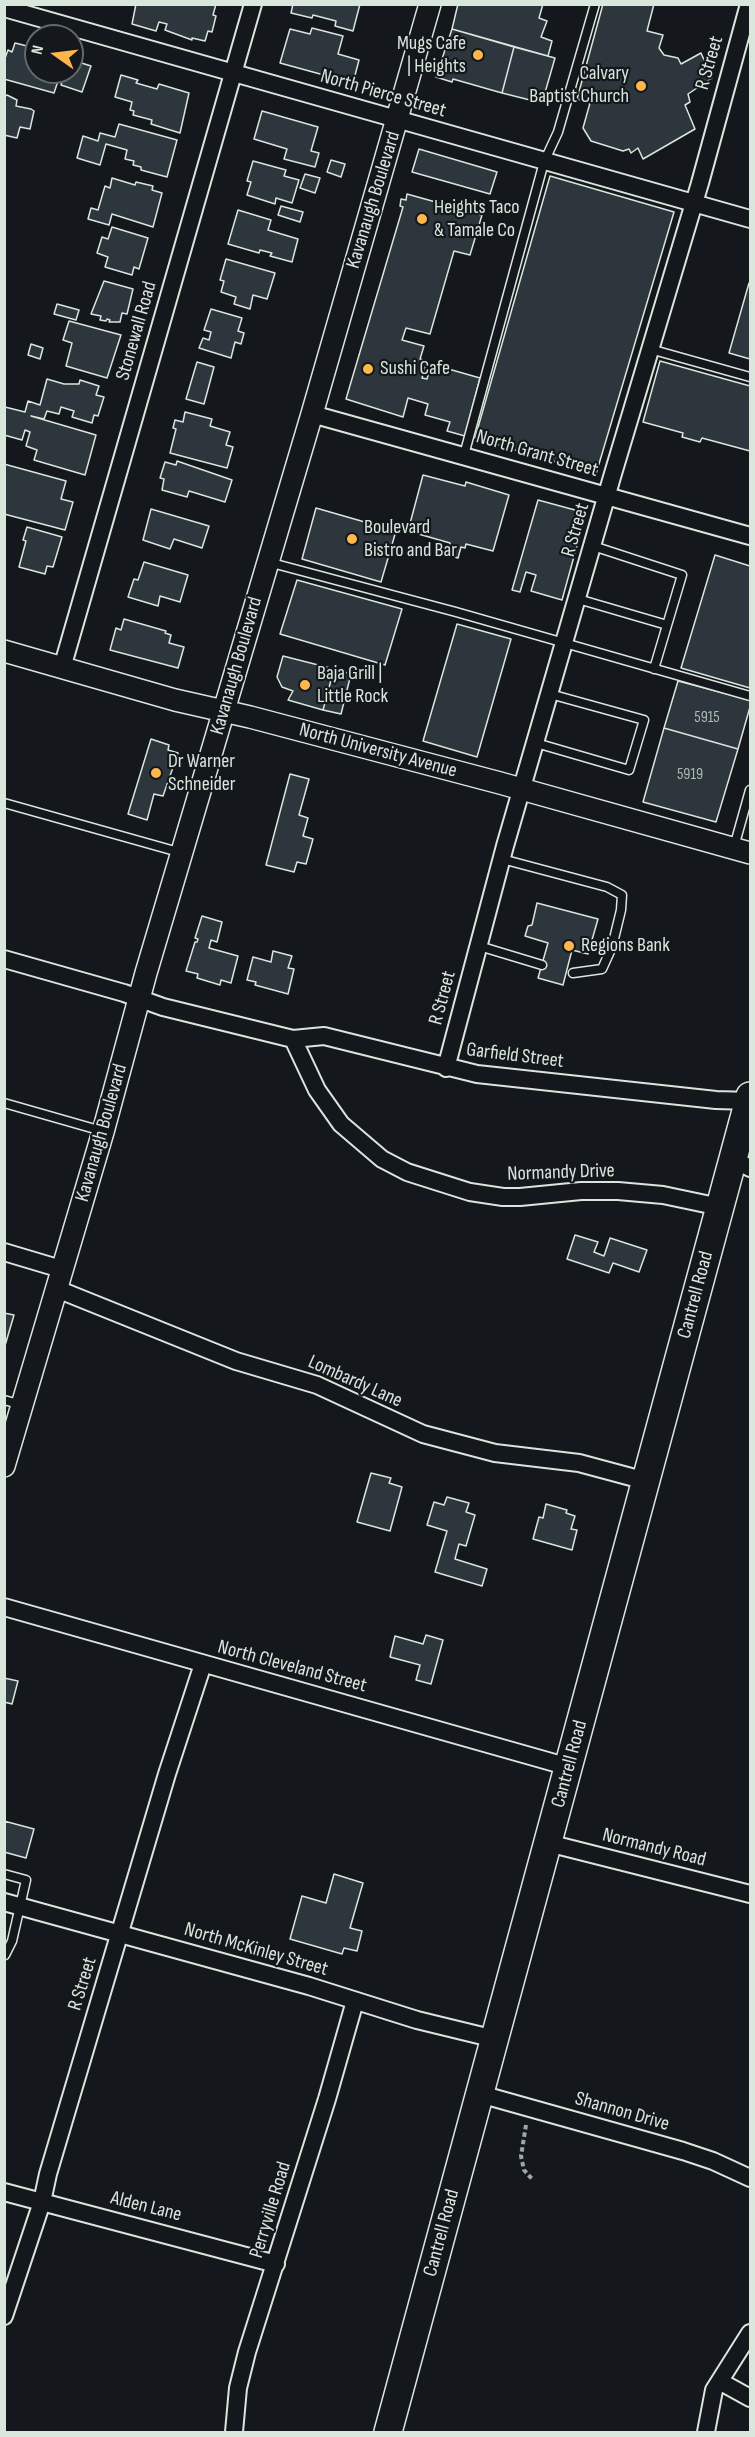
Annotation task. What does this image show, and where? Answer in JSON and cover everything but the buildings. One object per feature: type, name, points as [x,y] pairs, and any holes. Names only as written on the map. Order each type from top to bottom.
[{"type":"main road","name":"Cantrell Road","points":[[388,2433],[720,1207],[742,1164],[750,1099]]},
{"type":"street","name":"Stonewall Road","points":[[62,668],[253,4]]},
{"type":"street","name":"Kavanaugh Boulevard","points":[[4,1466],[14,1402],[59,1279],[430,4]]},
{"type":"street","name":"R Street","points":[[447,1068],[502,859],[694,203],[749,4]]},
{"type":"street","name":"North Pierce Street","points":[[4,8],[750,219]]},
{"type":"street","name":"North Grant Street","points":[[312,414],[750,536]]},
{"type":"street","name":"North University Avenue","points":[[4,651],[175,700],[523,789],[742,850]]},
{"type":"street","name":"Garfield Street","points":[[4,959],[163,1007],[293,1039],[324,1036],[477,1074],[716,1100],[750,1099]]},
{"type":"street","name":"Normandy Drive","points":[[293,1039],[317,1090],[341,1124],[382,1159],[407,1172],[470,1192],[503,1197],[581,1191],[618,1191],[663,1195],[720,1207]]},
{"type":"street","name":"Lombardy Lane","points":[[4,1252],[236,1361],[317,1385],[423,1434],[495,1453],[579,1463],[646,1480]]},
{"type":"street","name":"North Cleveland Street","points":[[4,1607],[569,1767]]},
{"type":"street","name":"R Street","points":[[4,2316],[42,2202],[48,2174],[167,1774],[203,1664]]},
{"type":"street","name":"Normandy Road","points":[[548,1843],[750,1893]]},
{"type":"street","name":"North McKinley Street","points":[[13,1904],[121,1932],[309,1986],[417,2020],[495,2039]]},
{"type":"street","name":"Perryville Road","points":[[234,2433],[238,2388],[247,2352],[276,2264],[355,2001]]},
{"type":"street","name":"Shannon Drive","points":[[480,2094],[703,2157],[750,2178]]},
{"type":"street","name":"Alden Lane","points":[[4,2192],[276,2264]]},
{"type":"street","points":[[706,2433],[714,2390],[750,2333]]},
{"type":"street","points":[[721,2382],[750,2398]]},
{"type":"lane","points":[[464,455],[544,162],[558,132],[595,4]]},
{"type":"lane","points":[[650,349],[750,377]]},
{"type":"lane","points":[[593,546],[682,575],[654,669]]},
{"type":"lane","points":[[267,561],[750,696]]},
{"type":"lane","points":[[578,599],[667,626]]},
{"type":"lane","points":[[536,742],[630,770],[644,720],[550,694]]},
{"type":"lane","points":[[742,850],[750,790]]},
{"type":"lane","points":[[4,803],[183,854]]},
{"type":"lane","points":[[502,859],[607,887],[622,895],[621,910],[612,947],[602,969],[573,973]]},
{"type":"lane","points":[[479,946],[542,965]]},
{"type":"lane","points":[[4,1103],[103,1131]]},
{"type":"lane","points":[[4,1874],[26,1880],[13,1904],[5,1955]]},
{"type":"path","points":[[528,2106],[521,2156],[524,2170],[533,2180]]},
{"type":"place","name":"Mugs Cafe | Heights","points":[[478,55]]},
{"type":"place","name":"Calvary Baptist Church","points":[[641,86]]},
{"type":"place","name":"Heights Taco & Tamale Co","points":[[422,219]]},
{"type":"place","name":"Sushi Cafe","points":[[368,369]]},
{"type":"place","name":"Boulevard Bistro and Bar","points":[[352,539]]},
{"type":"place","name":"Baja Grill | Little Rock","points":[[305,685]]},
{"type":"place","name":"Dr Warner Schneider","points":[[156,773]]},
{"type":"place","name":"Regions Bank","points":[[569,946]]}]
